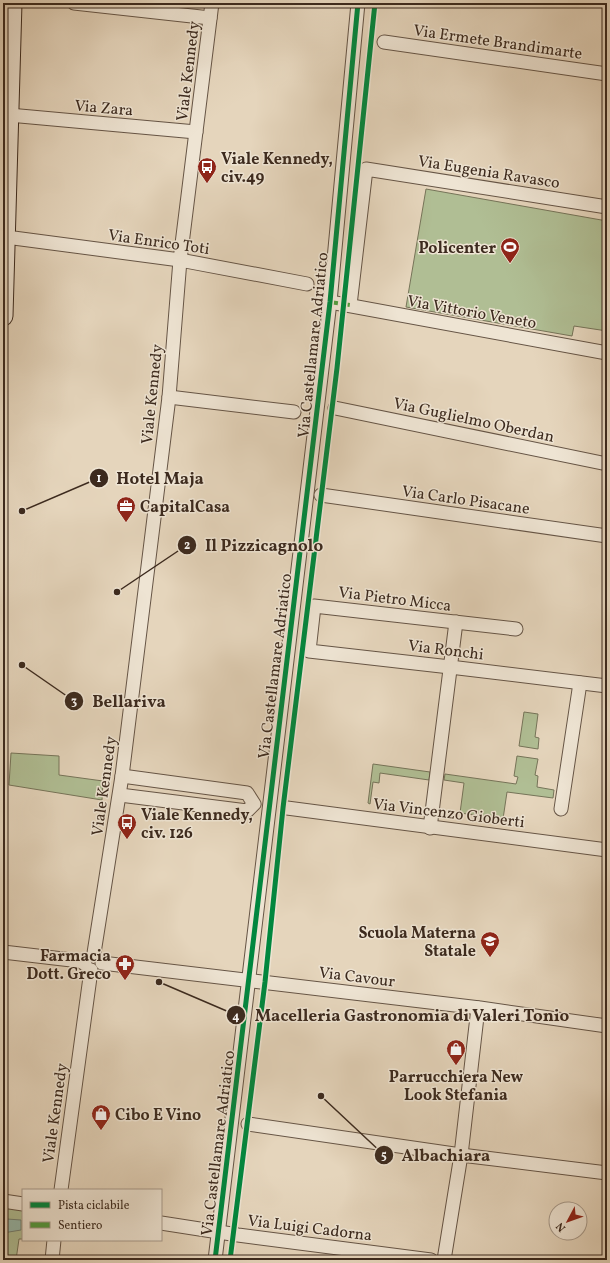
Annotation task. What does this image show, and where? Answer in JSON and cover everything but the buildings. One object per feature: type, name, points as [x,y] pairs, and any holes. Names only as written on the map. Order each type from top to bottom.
[{"type":"street","points":[[3,316],[12,3]]},
{"type":"street","points":[[74,3],[210,18]]},
{"type":"street","name":"Viale Kennedy","points":[[61,1189],[93,962],[120,795],[169,397],[180,260],[212,3]]},
{"type":"street","name":"Via Castellamare Adriatico","points":[[215,1260],[250,980],[330,302],[358,3]]},
{"type":"street","name":"Via Ermete Brandimarte","points":[[384,42],[607,74]]},
{"type":"street","name":"Via Zara","points":[[9,115],[196,132]]},
{"type":"street","name":"Via Eugenia Ravasco","points":[[350,306],[366,169],[607,207]]},
{"type":"street","name":"Via Enrico Toti","points":[[6,237],[180,260],[307,284]]},
{"type":"street","name":"Via Vittorio Veneto","points":[[330,302],[607,353]]},
{"type":"street","points":[[169,397],[294,412]]},
{"type":"street","name":"Via Guglielmo Oberdan","points":[[335,408],[607,464]]},
{"type":"street","name":"Via Carlo Pisacane","points":[[321,495],[607,536]]},
{"type":"street","name":"Via Pietro Micca","points":[[309,651],[314,606],[516,630]]},
{"type":"street","points":[[430,828],[456,622]]},
{"type":"street","name":"Via Ronchi","points":[[309,651],[450,666],[607,686]]},
{"type":"street","points":[[561,810],[580,683]]},
{"type":"street","points":[[120,795],[247,811],[254,804],[247,793],[122,776]]},
{"type":"street","name":"Via Vincenzo Gioberti","points":[[287,808],[430,828],[607,850]]},
{"type":"street","name":"Via Cavour","points":[[3,952],[250,980],[478,1008],[607,1026]]},
{"type":"street","points":[[444,1260],[461,1155],[478,1008]]},
{"type":"street","points":[[248,1124],[461,1155],[607,1173]]},
{"type":"street","points":[[3,1201],[22,1204]]},
{"type":"street","name":"Via Luigi Cadorna","points":[[162,1223],[238,1235],[431,1260]]},
{"type":"street","points":[[52,1260],[54,1241]]},
{"type":"shaded area","name":"Policenter","points":[[426,189],[607,221],[607,331],[574,326],[572,336],[406,307]]},
{"type":"shaded area","points":[[524,712],[538,714],[535,737],[539,738],[538,749],[519,746]]},
{"type":"shaded area","points":[[11,753],[59,756],[59,775],[103,781],[102,800],[9,785]]},
{"type":"shaded area","points":[[517,756],[538,759],[535,775],[538,776],[537,787],[554,790],[553,798],[507,792],[503,819],[460,813],[464,783],[444,780],[445,774],[516,784],[518,777],[514,776]]},
{"type":"shaded area","points":[[373,764],[430,772],[429,780],[380,773],[379,783],[373,782],[370,804],[368,803]]},
{"type":"shaded area","points":[[3,1205],[22,1208],[22,1239],[19,1239],[16,1260],[3,1259]]},
{"type":"shaded area","points":[[3,1216],[7,1219],[21,1220],[21,1230],[3,1233]]},
{"type":"marked path","points":[[330,302],[350,305]]},
{"type":"cycle path","points":[[215,1260],[330,302],[358,3]]},
{"type":"cycle path","points":[[230,1260],[265,982],[283,808],[337,368],[375,3]]},
{"type":"place","name":"Viale Kennedy, civ.49","points":[[207,184]]},
{"type":"place","name":"Policenter","points":[[510,264]]},
{"type":"place","name":"Hotel Maja","points":[[22,511]]},
{"type":"place","name":"CapitalCasa","points":[[126,523]]},
{"type":"place","name":"Il Pizzicagnolo","points":[[117,592]]},
{"type":"place","name":"Bellariva","points":[[22,665]]},
{"type":"place","name":"Viale Kennedy, civ. 126","points":[[127,840]]},
{"type":"place","name":"Scuola Materna Statale","points":[[490,958]]},
{"type":"place","name":"Farmacia Dott. Greco","points":[[125,981]]},
{"type":"place","name":"Macelleria Gastronomia di Valeri Tonio","points":[[159,982]]},
{"type":"place","name":"Parrucchiera New Look Stefania","points":[[456,1066]]},
{"type":"place","name":"Albachiara","points":[[321,1096]]},
{"type":"place","name":"Cibo E Vino","points":[[101,1131]]}]
